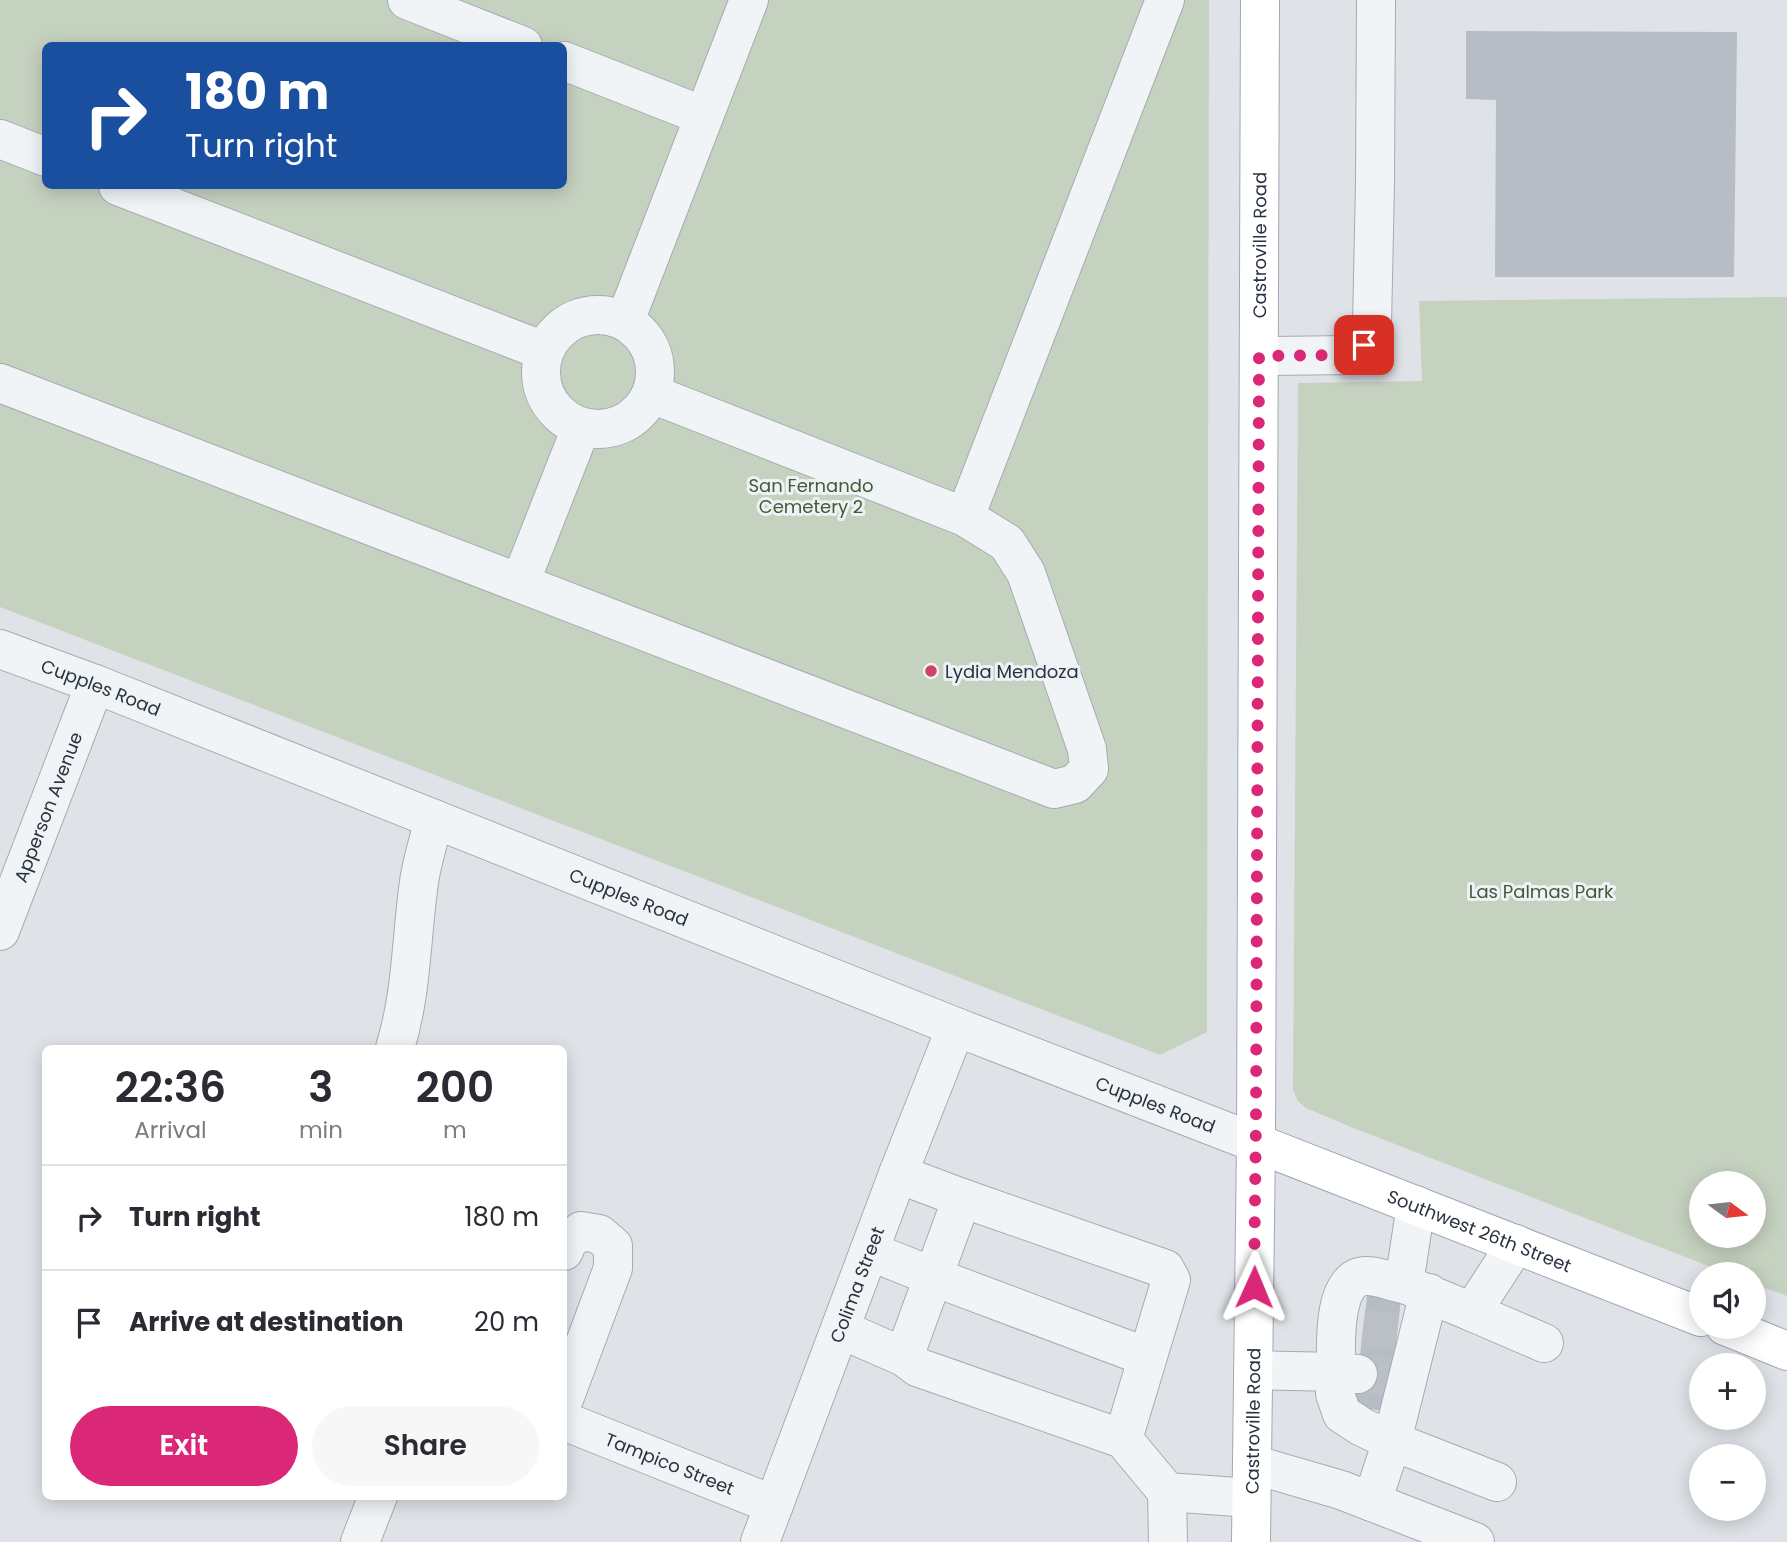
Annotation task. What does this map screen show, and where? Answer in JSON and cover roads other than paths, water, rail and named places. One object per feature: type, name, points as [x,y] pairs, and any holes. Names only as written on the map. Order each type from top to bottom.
[{"type":"main road","name":"Castroville Road","points":[[1251,1542],[1256,1143],[1260,0]]},
{"type":"main road","name":"Southwest 26th Street","points":[[1256,1143],[1689,1312]]},
{"type":"main road","points":[[1757,1339],[1787,1351]]},
{"type":"street","points":[[407,0],[513,42]]},
{"type":"street","points":[[625,321],[749,0]]},
{"type":"street","points":[[965,517],[1165,0]]},
{"type":"street","points":[[1259,356],[1350,355],[1364,345],[1372,325],[1376,183],[1376,0]]},
{"type":"street","points":[[567,62],[704,116]]},
{"type":"street","points":[[0,139],[42,155]]},
{"type":"street","points":[[126,189],[544,351]]},
{"type":"street","points":[[606,315],[625,321],[642,334],[652,352],[656,373],[652,394],[640,412],[623,425],[602,430],[581,428],[564,420],[551,406],[543,389],[541,370],[544,351],[554,335],[569,323],[587,316],[606,315]]},
{"type":"street","points":[[0,383],[1054,789],[1075,784],[1088,769],[1087,749],[1026,573],[1007,543],[965,517],[652,394]]},
{"type":"street","points":[[520,583],[581,428]]},
{"type":"street","name":"Cupples Road","points":[[0,649],[95,684],[956,1027],[1256,1143]]},
{"type":"street","name":"Apperson Avenue","points":[[0,931],[95,684]]},
{"type":"street","points":[[396,1045],[411,971],[419,881],[434,819]]},
{"type":"street","name":"Colima Street","points":[[760,1542],[956,1027]]},
{"type":"street","points":[[898,1174],[1165,1269],[1171,1280],[1123,1439]]},
{"type":"street","points":[[904,1357],[962,1198]]},
{"type":"street","points":[[1372,1502],[1392,1441],[1374,1376],[1379,1330],[1417,1289],[1416,1205]]},
{"type":"street","points":[[567,1244],[581,1231],[599,1234],[613,1246],[613,1268],[567,1391]]},
{"type":"street","points":[[1472,1312],[1516,1244]]},
{"type":"street","points":[[869,1251],[1147,1357]]},
{"type":"street","points":[[1379,1330],[1337,1316],[1342,1298],[1352,1280],[1365,1276],[1417,1289],[1544,1343]]},
{"type":"street","points":[[840,1329],[904,1357],[917,1367],[1123,1439],[1167,1492],[1168,1542]]},
{"type":"street","points":[[1374,1376],[1379,1330]]},
{"type":"street","points":[[1253,1370],[1374,1376]]},
{"type":"street","points":[[1374,1376],[1335,1394],[1342,1414],[1392,1441],[1497,1482]]},
{"type":"street","name":"Tampico Street","points":[[567,1422],[774,1505]]},
{"type":"street","points":[[1167,1492],[1251,1481],[1340,1490],[1475,1542]]},
{"type":"street","points":[[360,1542],[376,1500]]},
{"type":"tunnel","points":[[1363,1328],[1397,1332]]},
{"type":"tunnel","points":[[1358,1374],[1392,1377]]},
{"type":"place","name":"Lydia Mendoza","points":[[931,671]]},
{"type":"park label","name":"San Fernando Cemetery 2","points":[[811,495]]},
{"type":"park label","name":"Las Palmas Park","points":[[1541,891]]}]
